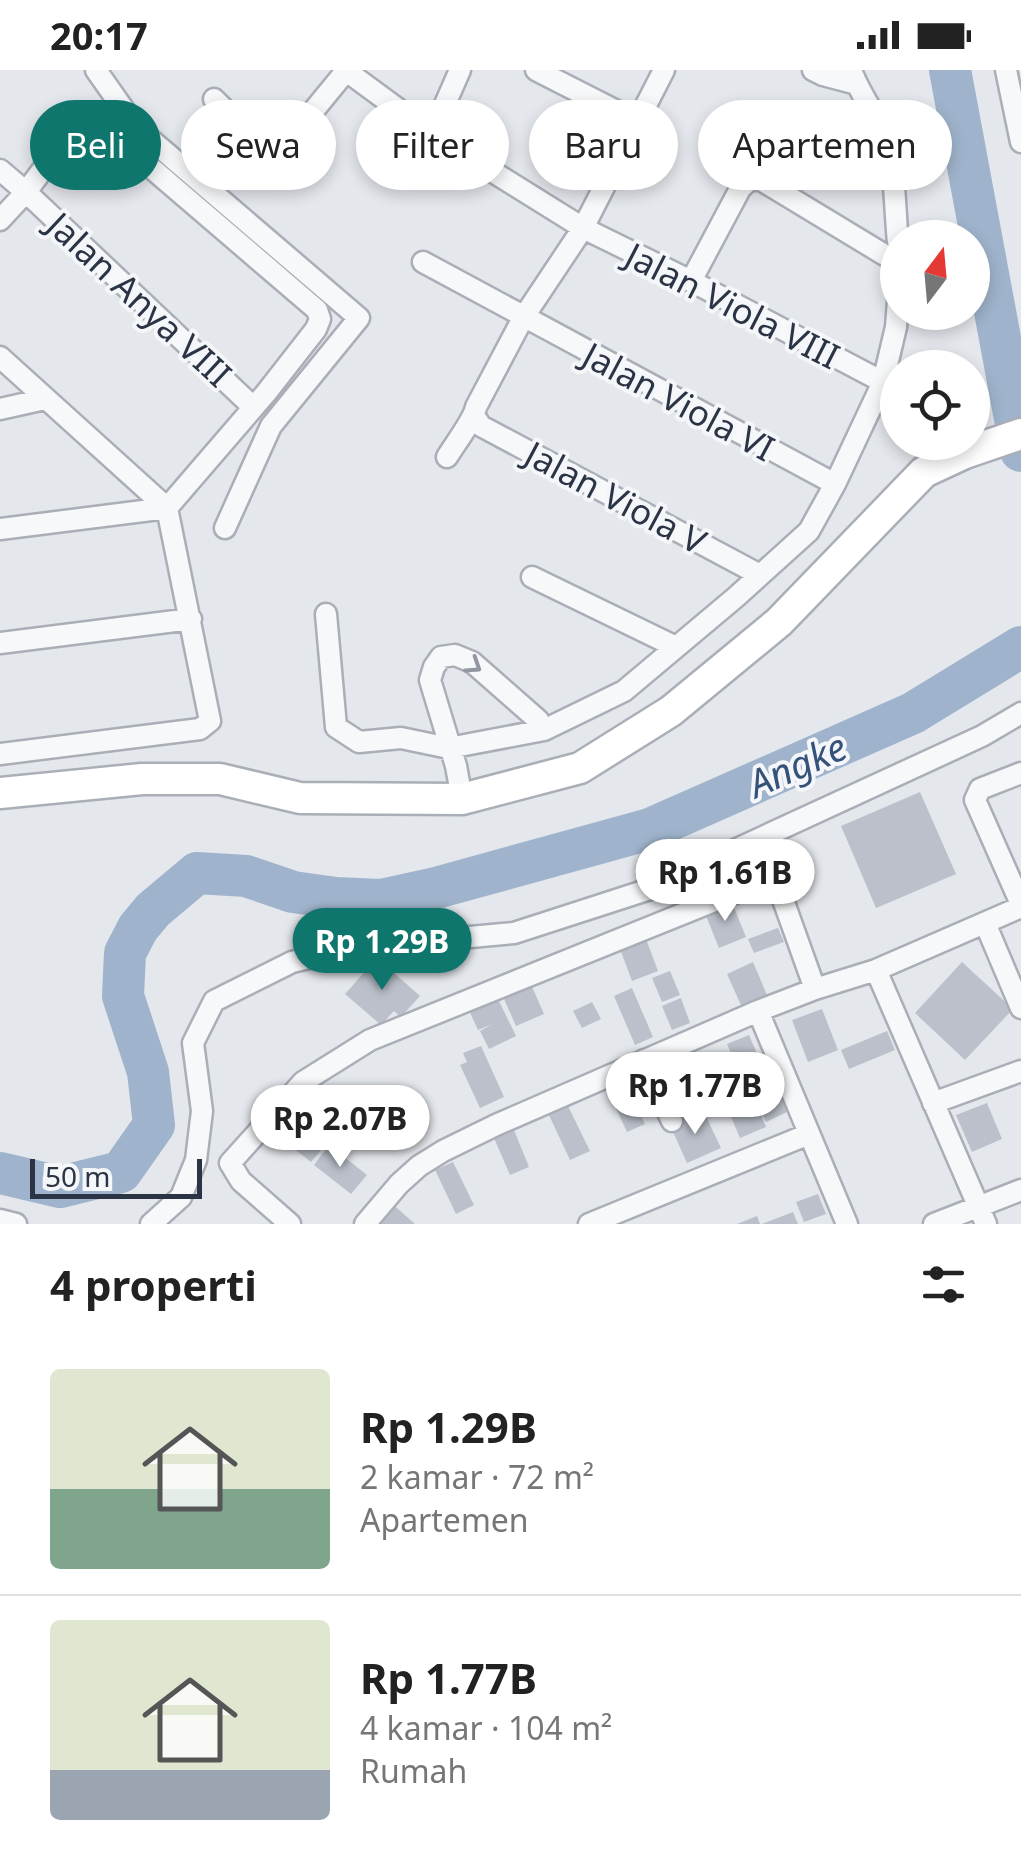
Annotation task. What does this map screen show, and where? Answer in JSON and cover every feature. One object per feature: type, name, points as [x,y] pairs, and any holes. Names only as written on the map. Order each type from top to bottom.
[{"type":"street","points":[[96,70],[136,127],[359,318],[271,426],[225,528]]},
{"type":"street","points":[[447,100],[460,70]]},
{"type":"street","points":[[536,70],[595,100]]},
{"type":"street","points":[[649,100],[664,70]]},
{"type":"street","points":[[813,70],[823,75],[854,77],[877,118],[888,145],[896,220]]},
{"type":"street","points":[[1006,70],[1017,105],[1021,142]]},
{"type":"street","points":[[214,99],[246,132],[281,144],[291,138],[345,71]]},
{"type":"street","name":"Jalan Viola VIII","points":[[345,71],[385,100]]},
{"type":"street","points":[[0,220],[26,192],[74,126],[86,120],[100,124],[319,314],[316,329],[167,508],[0,529]]},
{"type":"street","name":"Jalan Anya VIII","points":[[0,170],[253,406]]},
{"type":"street","points":[[691,281],[748,180],[761,180],[880,251]]},
{"type":"street","name":"Jalan Viola VIII","points":[[509,182],[583,228],[880,380]]},
{"type":"street","points":[[447,456],[475,417],[476,407],[523,318],[583,228],[603,190]]},
{"type":"street","name":"Jalan Viola VI","points":[[424,262],[835,484]]},
{"type":"street","points":[[0,357],[167,508],[210,721],[200,730],[0,754]]},
{"type":"street","points":[[326,614],[336,726],[359,742],[401,738],[449,748],[544,730],[624,691],[809,531],[880,388]]},
{"type":"street","points":[[0,409],[45,399]]},
{"type":"street","name":"Jalan Viola V","points":[[475,417],[481,426],[760,574]]},
{"type":"street","points":[[0,794],[142,778],[220,780],[300,798],[462,799],[580,768],[671,711],[780,622],[924,472],[1021,434]]},
{"type":"street","points":[[532,576],[676,647]]},
{"type":"street","points":[[0,643],[190,619]]},
{"type":"street","points":[[462,799],[430,680],[441,657],[456,656],[472,662],[538,720],[544,730]]},
{"type":"street","points":[[150,1224],[182,1197],[196,1160],[202,1111],[193,1043],[214,1001],[292,962],[350,948],[514,932],[650,889],[982,736],[1021,714]]},
{"type":"street","points":[[365,1224],[419,1166],[496,1124],[758,1011],[876,970],[1021,906],[975,800],[980,789],[1021,773]]},
{"type":"street","points":[[290,1224],[242,1182],[230,1164],[303,1082],[370,1040],[764,881],[777,884],[815,990]]},
{"type":"street","points":[[985,924],[1021,1008]]},
{"type":"street","points":[[876,970],[982,1216]]},
{"type":"street","points":[[758,1011],[847,1224]]},
{"type":"street","points":[[644,1060],[672,1121]]},
{"type":"street","points":[[933,1103],[1021,1071]]},
{"type":"street","points":[[588,1224],[809,1134]]},
{"type":"street","points":[[934,1224],[982,1216],[1021,1190]]},
{"type":"street","points":[[0,1220],[16,1224]]},
{"type":"building","points":[[920,792],[956,874],[876,908],[841,826]]},
{"type":"building","points":[[731,900],[746,937],[719,948],[704,911]]},
{"type":"building","points":[[778,928],[784,942],[754,953],[748,939]]},
{"type":"building","points":[[646,939],[658,971],[632,981],[620,949]]},
{"type":"building","points":[[377,958],[420,996],[401,1017],[394,1011],[381,1025],[345,994]]},
{"type":"building","points":[[753,962],[767,995],[741,1005],[727,974]]},
{"type":"building","points":[[962,962],[1013,1009],[965,1060],[915,1013]]},
{"type":"building","points":[[670,971],[680,995],[662,1002],[652,978]]},
{"type":"building","points":[[529,980],[544,1014],[516,1026],[501,992]]},
{"type":"building","points":[[632,988],[653,1037],[635,1045],[614,996]]},
{"type":"building","points":[[496,995],[516,1036],[489,1049],[480,1031],[493,1024],[478,1030],[468,1008]]},
{"type":"building","points":[[681,998],[690,1023],[672,1030],[662,1006]]},
{"type":"building","points":[[592,1002],[601,1019],[582,1028],[573,1011]]},
{"type":"building","points":[[822,1009],[838,1050],[808,1062],[792,1020]]},
{"type":"building","points":[[887,1031],[895,1050],[849,1069],[841,1050]]},
{"type":"building","points":[[749,1035],[766,1075],[744,1084],[727,1044]]},
{"type":"building","points":[[481,1046],[504,1097],[480,1108],[460,1065],[467,1062],[463,1053]]},
{"type":"building","points":[[705,1054],[719,1088],[703,1095],[688,1061]]},
{"type":"building","points":[[772,1078],[787,1112],[766,1122],[750,1087]]},
{"type":"building","points":[[626,1083],[645,1124],[627,1132],[608,1091]]},
{"type":"building","points":[[749,1087],[766,1127],[740,1138],[723,1098]]},
{"type":"building","points":[[987,1103],[1002,1139],[972,1152],[956,1115]]},
{"type":"building","points":[[567,1104],[590,1151],[570,1160],[548,1113]]},
{"type":"building","points":[[703,1110],[721,1148],[687,1163],[670,1125]]},
{"type":"building","points":[[300,1111],[332,1137],[311,1162],[279,1137]]},
{"type":"building","points":[[514,1130],[529,1167],[510,1175],[494,1138]]},
{"type":"building","points":[[329,1145],[367,1175],[351,1194],[314,1165]]},
{"type":"building","points":[[453,1162],[474,1205],[456,1214],[435,1170]]},
{"type":"building","points":[[818,1194],[826,1214],[804,1222],[796,1202]]},
{"type":"building","points":[[389,1201],[415,1224],[381,1224],[374,1218]]},
{"type":"building","points":[[793,1212],[798,1224],[762,1224]]},
{"type":"building","points":[[757,1216],[760,1224],[737,1224]]},
{"type":"waterway","name":"Angke","points":[[950,70],[1021,451]]},
{"type":"waterway","name":"Angke","points":[[0,1173],[60,1187],[121,1172],[154,1125],[148,1072],[123,996],[125,953],[153,910],[197,873],[246,876],[293,892],[336,898],[381,900],[436,888],[650,829],[913,713],[1021,647]]}]
